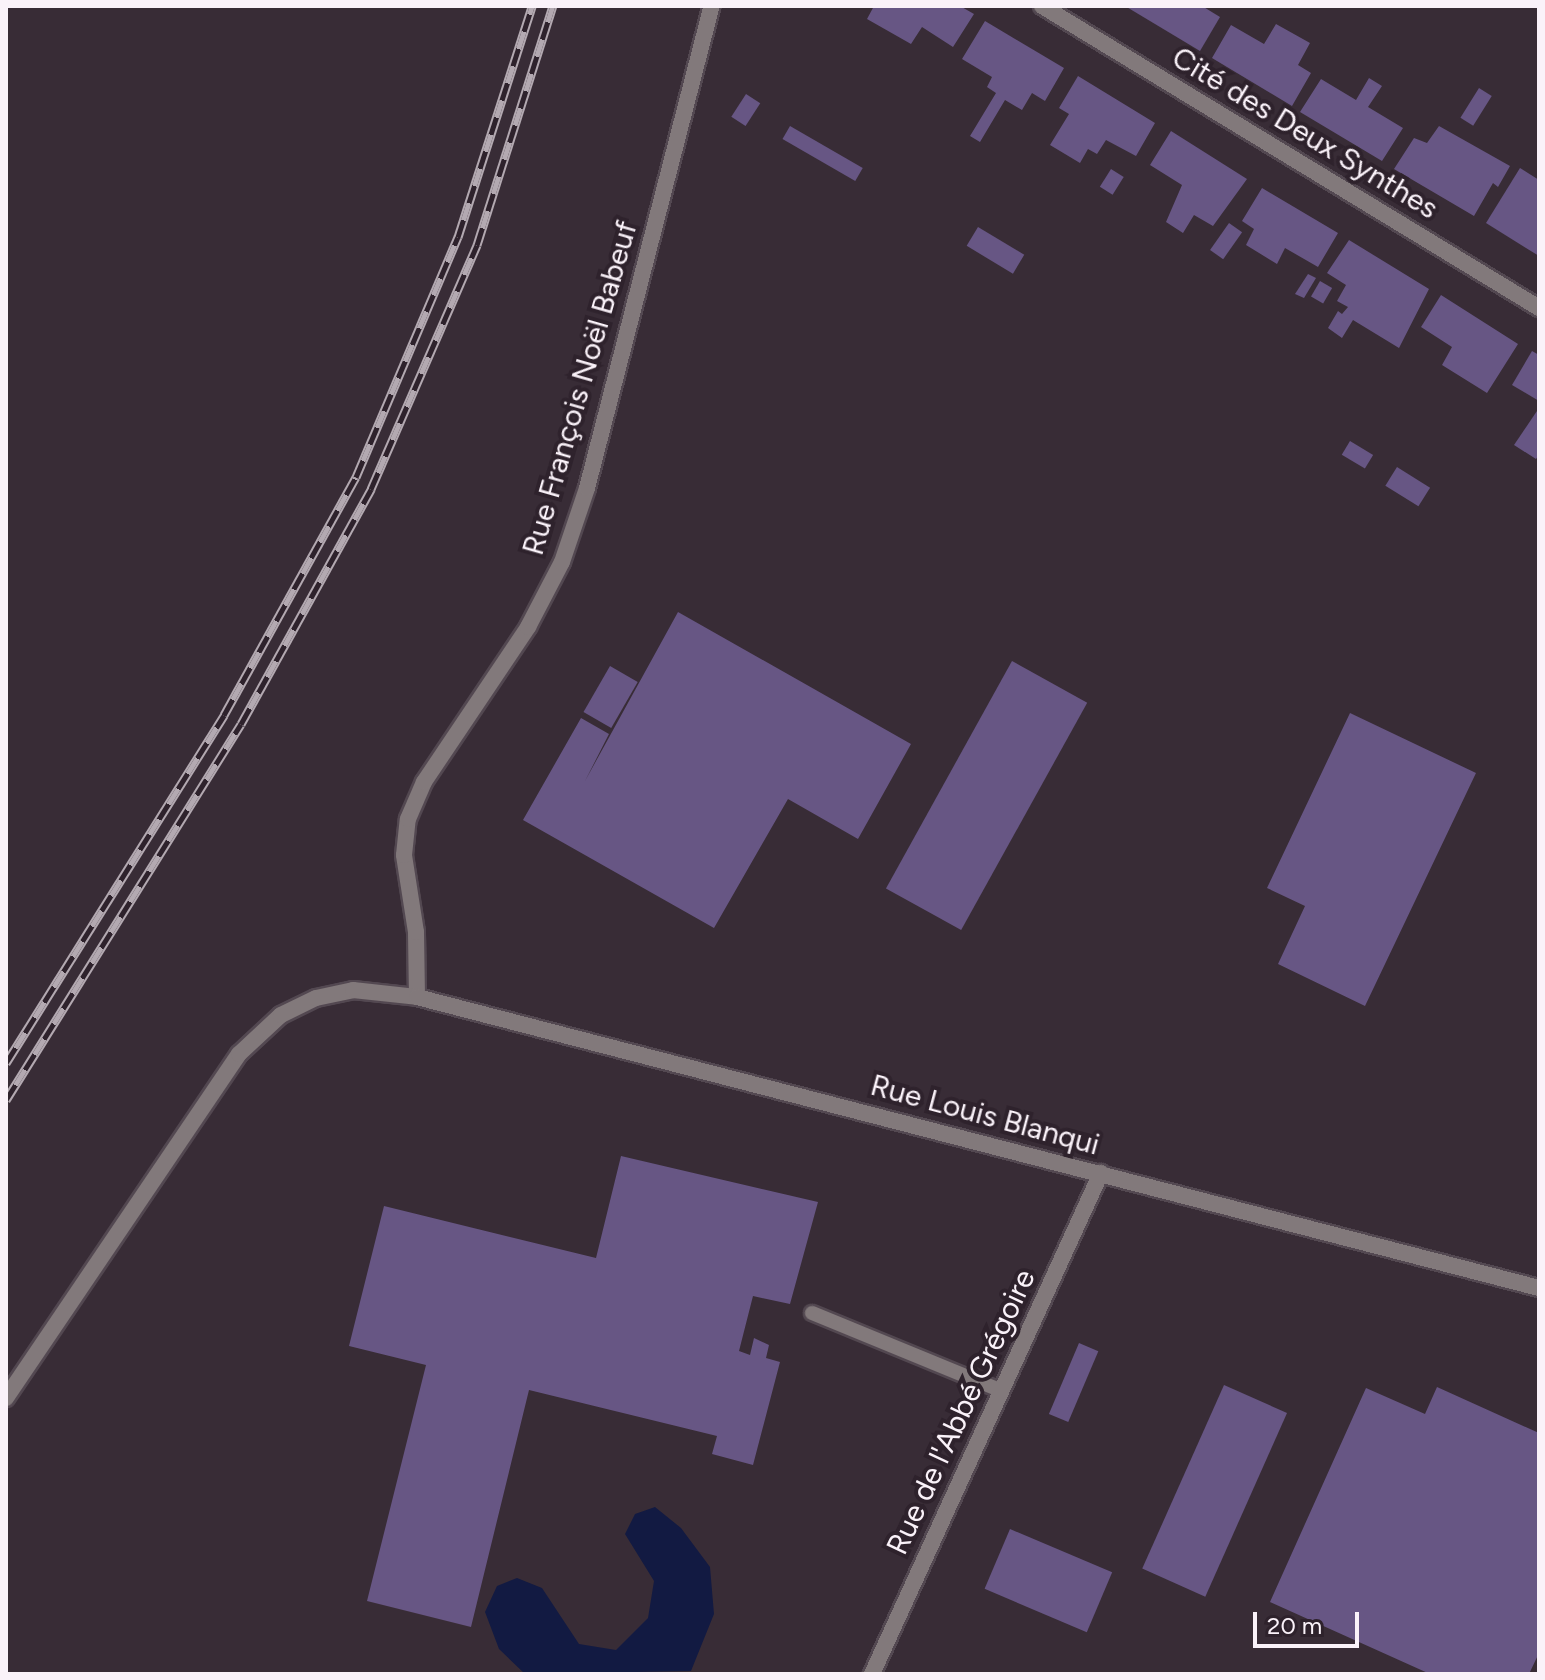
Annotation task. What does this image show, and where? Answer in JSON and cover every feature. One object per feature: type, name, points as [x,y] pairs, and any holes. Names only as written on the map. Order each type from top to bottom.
[{"type":"street","name":"Rue François Noël Babeuf","points":[[417,997],[416,932],[404,855],[408,819],[424,782],[528,627],[562,562],[587,488],[712,6]]},
{"type":"street","name":"Cité des Deux Synthes","points":[[1042,6],[1539,308]]},
{"type":"street","points":[[6,1398],[253,1038],[281,1015],[333,992],[374,990],[417,997]]},
{"type":"street","name":"Rue Louis Blanqui","points":[[417,997],[1539,1288]]},
{"type":"street","name":"Rue de l'Abbé Grégoire","points":[[872,1674],[1101,1173]]},
{"type":"lane","points":[[812,1313],[1002,1391]]},
{"type":"water","points":[[655,1507],[681,1528],[710,1567],[714,1614],[691,1671],[525,1674],[499,1649],[485,1612],[497,1586],[517,1578],[542,1588],[579,1644],[616,1650],[648,1618],[654,1581],[625,1534],[635,1514]]},
{"type":"building","points":[[874,6],[960,6],[974,14],[953,47],[922,27],[911,44],[867,19]]},
{"type":"building","points":[[1125,6],[1202,6],[1220,17],[1200,51]]},
{"type":"building","points":[[985,21],[1064,68],[1045,101],[1032,93],[1022,110],[1005,100],[980,142],[970,136],[996,93],[987,87],[992,77],[962,59]]},
{"type":"building","points":[[1276,24],[1310,43],[1298,65],[1311,73],[1292,106],[1212,58],[1231,25],[1264,44]]},
{"type":"building","points":[[1078,76],[1155,123],[1136,156],[1106,140],[1097,154],[1088,149],[1080,163],[1050,145],[1069,114],[1059,108]]},
{"type":"building","points":[[1369,78],[1382,86],[1368,107],[1403,128],[1382,161],[1300,112],[1321,79],[1356,100]]},
{"type":"building","points":[[1479,88],[1492,96],[1473,126],[1460,118]]},
{"type":"building","points":[[746,94],[760,103],[746,126],[731,117]]},
{"type":"building","points":[[790,126],[863,168],[855,181],[782,139]]},
{"type":"building","points":[[1439,126],[1510,166],[1498,187],[1493,183],[1474,216],[1394,169],[1414,138],[1427,143]]},
{"type":"building","points":[[1171,131],[1247,179],[1213,226],[1194,215],[1183,233],[1166,222],[1182,185],[1150,165]]},
{"type":"building","points":[[1520,168],[1539,180],[1539,256],[1486,223]]},
{"type":"building","points":[[1111,169],[1124,177],[1113,195],[1100,187]]},
{"type":"building","points":[[1262,188],[1338,233],[1318,267],[1285,248],[1277,264],[1246,245],[1254,229],[1242,221]]},
{"type":"building","points":[[1229,223],[1242,232],[1223,259],[1210,250]]},
{"type":"building","points":[[978,227],[1024,255],[1013,274],[967,246]]},
{"type":"building","points":[[1349,240],[1429,289],[1399,348],[1353,320],[1342,338],[1328,328],[1338,311],[1342,314],[1348,307],[1337,301],[1346,285],[1327,273]]},
{"type":"building","points":[[1308,274],[1316,278],[1304,298],[1295,294]]},
{"type":"building","points":[[1320,281],[1332,288],[1323,304],[1311,297]]},
{"type":"building","points":[[1441,295],[1518,344],[1487,393],[1442,365],[1452,347],[1421,327]]},
{"type":"building","points":[[1532,351],[1539,355],[1539,401],[1512,385]]},
{"type":"building","points":[[1539,408],[1539,455],[1536,459],[1514,445]]},
{"type":"building","points":[[1350,441],[1373,455],[1365,469],[1342,455]]},
{"type":"building","points":[[1397,467],[1430,488],[1418,506],[1385,486]]},
{"type":"building","points":[[678,612],[911,744],[858,839],[788,799],[714,928],[523,820],[581,718],[609,734],[585,781]]},
{"type":"building","points":[[1012,661],[1087,703],[961,930],[886,888]]},
{"type":"building","points":[[610,666],[638,682],[611,728],[584,712]]},
{"type":"building","points":[[1350,713],[1476,773],[1365,1006],[1278,964],[1305,906],[1267,888]]},
{"type":"building","points":[[621,1156],[818,1202],[790,1304],[753,1296],[739,1351],[750,1355],[754,1338],[769,1345],[766,1358],[780,1362],[753,1465],[712,1454],[717,1436],[529,1390],[471,1627],[367,1601],[426,1365],[349,1346],[384,1206],[596,1258]]},
{"type":"building","points":[[1079,1343],[1098,1351],[1068,1422],[1049,1414]]},
{"type":"building","points":[[1224,1385],[1287,1413],[1205,1597],[1142,1569]]},
{"type":"building","points":[[1437,1387],[1539,1433],[1539,1653],[1529,1674],[1430,1674],[1270,1602],[1366,1388],[1425,1414]]},
{"type":"building","points":[[1010,1529],[1112,1572],[1087,1632],[985,1589]]},
{"type":"railway","points":[[6,1063],[224,715],[356,477],[458,237],[532,6]]},
{"type":"railway","points":[[6,1100],[241,724],[371,489],[477,245],[553,6]]}]
